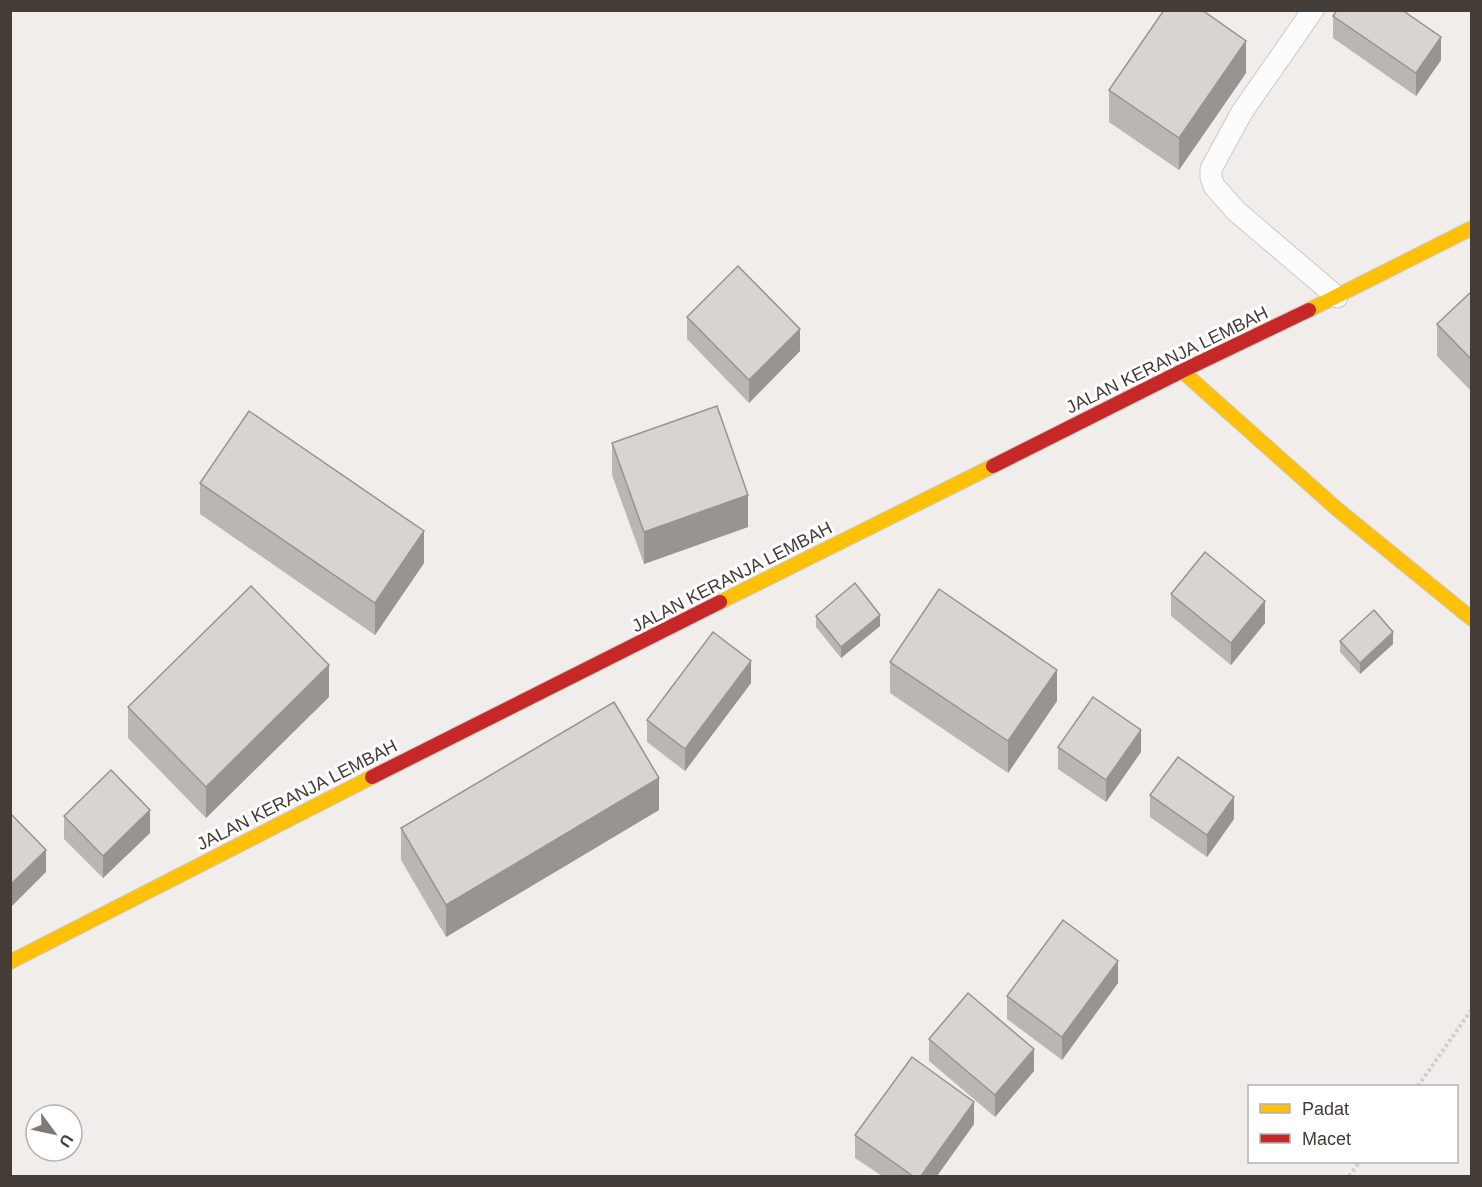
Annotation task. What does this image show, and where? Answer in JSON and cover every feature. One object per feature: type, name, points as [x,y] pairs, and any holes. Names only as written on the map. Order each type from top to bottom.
[{"type":"main road","name":"JALAN KERANJA LEMBAH","points":[[10,962],[189,869],[1472,228]]},
{"type":"main road","points":[[1182,371],[1337,509],[1472,619]]},
{"type":"lane","points":[[1313,10],[1242,112],[1211,169],[1211,177],[1214,186],[1236,212],[1337,297]]},
{"type":"path","points":[[1419,1085],[1472,1009]]},
{"type":"path","points":[[1348,1176],[1358,1163]]},
{"type":"building","points":[[1164,10],[1202,10],[1246,41],[1179,138],[1109,90]]},
{"type":"building","points":[[1337,10],[1402,10],[1441,37],[1416,73],[1333,16]]},
{"type":"building","points":[[738,266],[800,329],[749,380],[687,317]]},
{"type":"building","points":[[1472,291],[1472,360],[1437,324]]},
{"type":"building","points":[[717,406],[748,495],[644,532],[612,443]]},
{"type":"building","points":[[249,411],[424,531],[375,603],[200,483]]},
{"type":"building","points":[[1205,552],[1265,601],[1231,643],[1171,594]]},
{"type":"building","points":[[855,583],[880,615],[841,647],[816,616]]},
{"type":"building","points":[[251,586],[329,665],[206,787],[128,707]]},
{"type":"building","points":[[939,589],[1057,670],[1008,741],[890,662]]},
{"type":"building","points":[[1374,610],[1393,632],[1360,663],[1340,641]]},
{"type":"building","points":[[713,632],[751,661],[685,749],[647,720]]},
{"type":"building","points":[[1093,697],[1141,730],[1106,780],[1058,747]]},
{"type":"building","points":[[614,702],[659,778],[446,905],[401,828]]},
{"type":"building","points":[[1178,757],[1234,797],[1207,835],[1150,795]]},
{"type":"building","points":[[111,770],[150,810],[103,856],[64,816]]},
{"type":"building","points":[[10,813],[46,850],[10,885]]},
{"type":"building","points":[[1063,920],[1118,961],[1062,1037],[1007,996]]},
{"type":"building","points":[[968,993],[1034,1049],[995,1095],[929,1039]]},
{"type":"building","points":[[912,1057],[974,1102],[921,1176],[913,1176],[855,1135]]},
{"type":"traffic: slow","points":[[1309,310],[1472,228]]},
{"type":"traffic: slow","points":[[1182,371],[1337,509],[1472,619]]},
{"type":"traffic: slow","points":[[720,602],[993,466]]},
{"type":"traffic: slow","points":[[10,962],[372,777]]},
{"type":"traffic: jam","points":[[993,466],[1309,310]]},
{"type":"traffic: jam","points":[[372,777],[720,602]]}]
